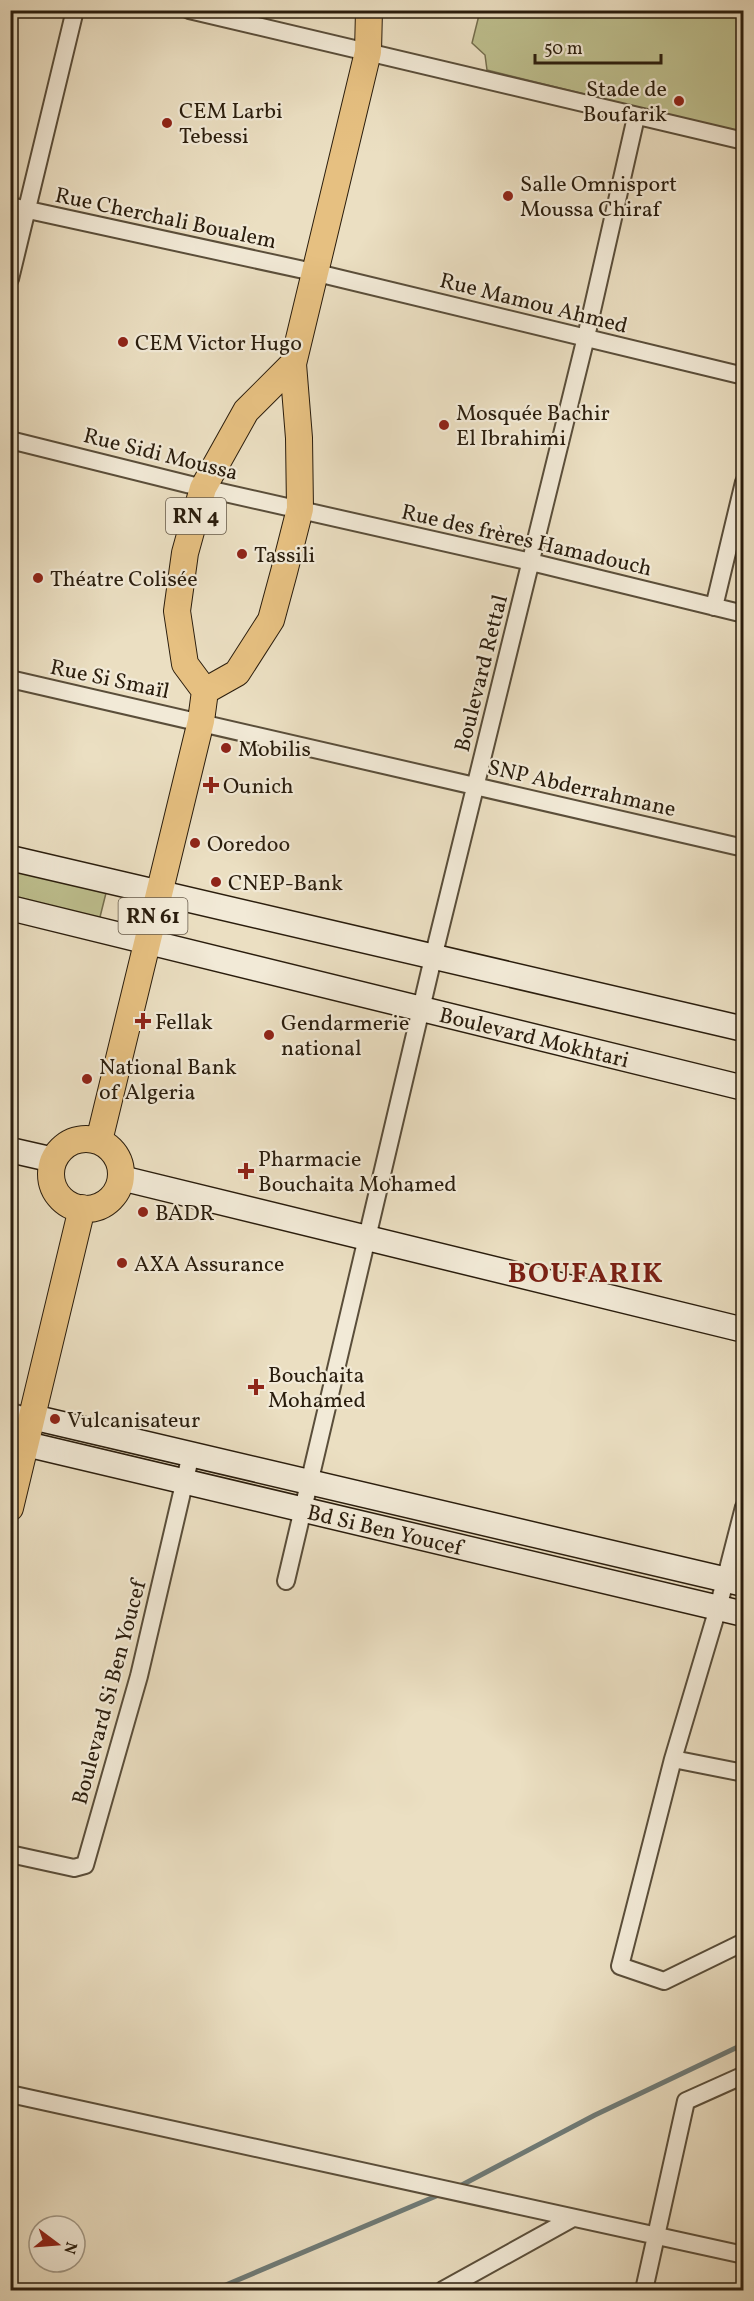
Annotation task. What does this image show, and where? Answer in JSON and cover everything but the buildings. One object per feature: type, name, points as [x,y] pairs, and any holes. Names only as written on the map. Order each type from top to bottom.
[{"type":"main road","points":[[204,691],[237,673],[270,620],[300,509],[299,438],[293,364],[313,272],[368,52],[369,10]]},
{"type":"main road","name":"RN 4","points":[[204,691],[185,664],[177,611],[185,553],[203,489],[246,411],[293,364]]},
{"type":"main road","name":"RN 61","points":[[99,1141],[201,721],[204,691]]},
{"type":"main road","points":[[78,1140],[99,1141],[116,1155],[121,1178],[112,1198],[93,1208],[70,1205],[60,1197],[53,1185],[51,1173],[54,1160],[68,1144],[78,1140]]},
{"type":"main road","points":[[10,1508],[21,1415],[82,1208]]},
{"type":"street","points":[[10,279],[75,10]]},
{"type":"street","points":[[189,10],[744,141]]},
{"type":"street","name":"Boulevard Rettal","points":[[286,1581],[420,1009],[586,338],[636,117]]},
{"type":"street","name":"Rue Cherchali Boualem","points":[[10,206],[313,272]]},
{"type":"street","name":"Rue Mamou Ahmed","points":[[313,272],[744,376]]},
{"type":"street","name":"Rue Sidi Moussa","points":[[10,440],[203,489],[300,509]]},
{"type":"street","points":[[714,607],[744,482]]},
{"type":"street","name":"Rue des frères Hamadouch","points":[[300,509],[744,614]]},
{"type":"street","name":"Rue Si Smaïl","points":[[10,679],[201,721]]},
{"type":"street","name":"SNP Abderrahmane","points":[[201,721],[744,848]]},
{"type":"street","points":[[10,858],[744,1029]]},
{"type":"street","name":"Boulevard Mokhtari","points":[[10,908],[744,1088]]},
{"type":"street","points":[[10,1150],[54,1160]]},
{"type":"street","points":[[121,1178],[366,1240],[744,1330]]},
{"type":"street","name":"Bd Si Ben Youcef","points":[[21,1415],[734,1582]]},
{"type":"street","name":"Bd Si Ben Youcef","points":[[18,1443],[303,1508],[744,1614]]},
{"type":"street","name":"Boulevard Si Ben Youcef","points":[[10,1854],[74,1868],[85,1865],[139,1676],[183,1481],[191,1455]]},
{"type":"street","points":[[744,1507],[734,1582],[718,1608],[673,1759],[620,1966],[664,1981],[744,1942]]},
{"type":"street","points":[[572,1573],[578,1547]]},
{"type":"street","points":[[673,1759],[744,1773]]},
{"type":"street","points":[[644,2290],[686,2101],[744,2075]]},
{"type":"street","points":[[10,2094],[744,2255]]},
{"type":"street","points":[[443,2290],[573,2217]]},
{"type":"green space","name":"Stade de Boufarik","points":[[480,11],[743,11],[743,133],[487,70],[485,55],[472,43]]},
{"type":"green space","points":[[11,870],[106,893],[99,921],[11,900]]},
{"type":"waterway","points":[[458,2187],[595,2115],[744,2044]]},
{"type":"waterway","points":[[214,2290],[441,2194]]},
{"type":"place","name":"Stade de Boufarik","points":[[679,101]]},
{"type":"place","name":"CEM Larbi Tebessi","points":[[167,123]]},
{"type":"place","name":"Salle Omnisport Moussa Chiraf","points":[[508,196]]},
{"type":"place","name":"CEM Victor Hugo","points":[[123,342]]},
{"type":"place","name":"Mosquée Bachir El Ibrahimi","points":[[444,425]]},
{"type":"place","name":"Tassili","points":[[242,554]]},
{"type":"place","name":"Théatre Colisée","points":[[38,578]]},
{"type":"place","name":"Mobilis","points":[[226,748]]},
{"type":"place","name":"Ounich","points":[[211,785]]},
{"type":"place","name":"Ooredoo","points":[[195,843]]},
{"type":"place","name":"CNEP-Bank","points":[[216,882]]},
{"type":"place","name":"Fellak","points":[[143,1021]]},
{"type":"place","name":"Gendarmerie national","points":[[269,1035]]},
{"type":"place","name":"National Bank of Algeria","points":[[87,1079]]},
{"type":"place","name":"Pharmacie Bouchaita Mohamed","points":[[246,1171]]},
{"type":"place","name":"BADR","points":[[143,1212]]},
{"type":"place","name":"AXA Assurance","points":[[122,1263]]},
{"type":"place","name":"Bouchaita Mohamed","points":[[256,1387]]},
{"type":"place","name":"Vulcanisateur","points":[[55,1419]]},
{"type":"district","name":"BOUFARIK","points":[[586,1272]]}]
